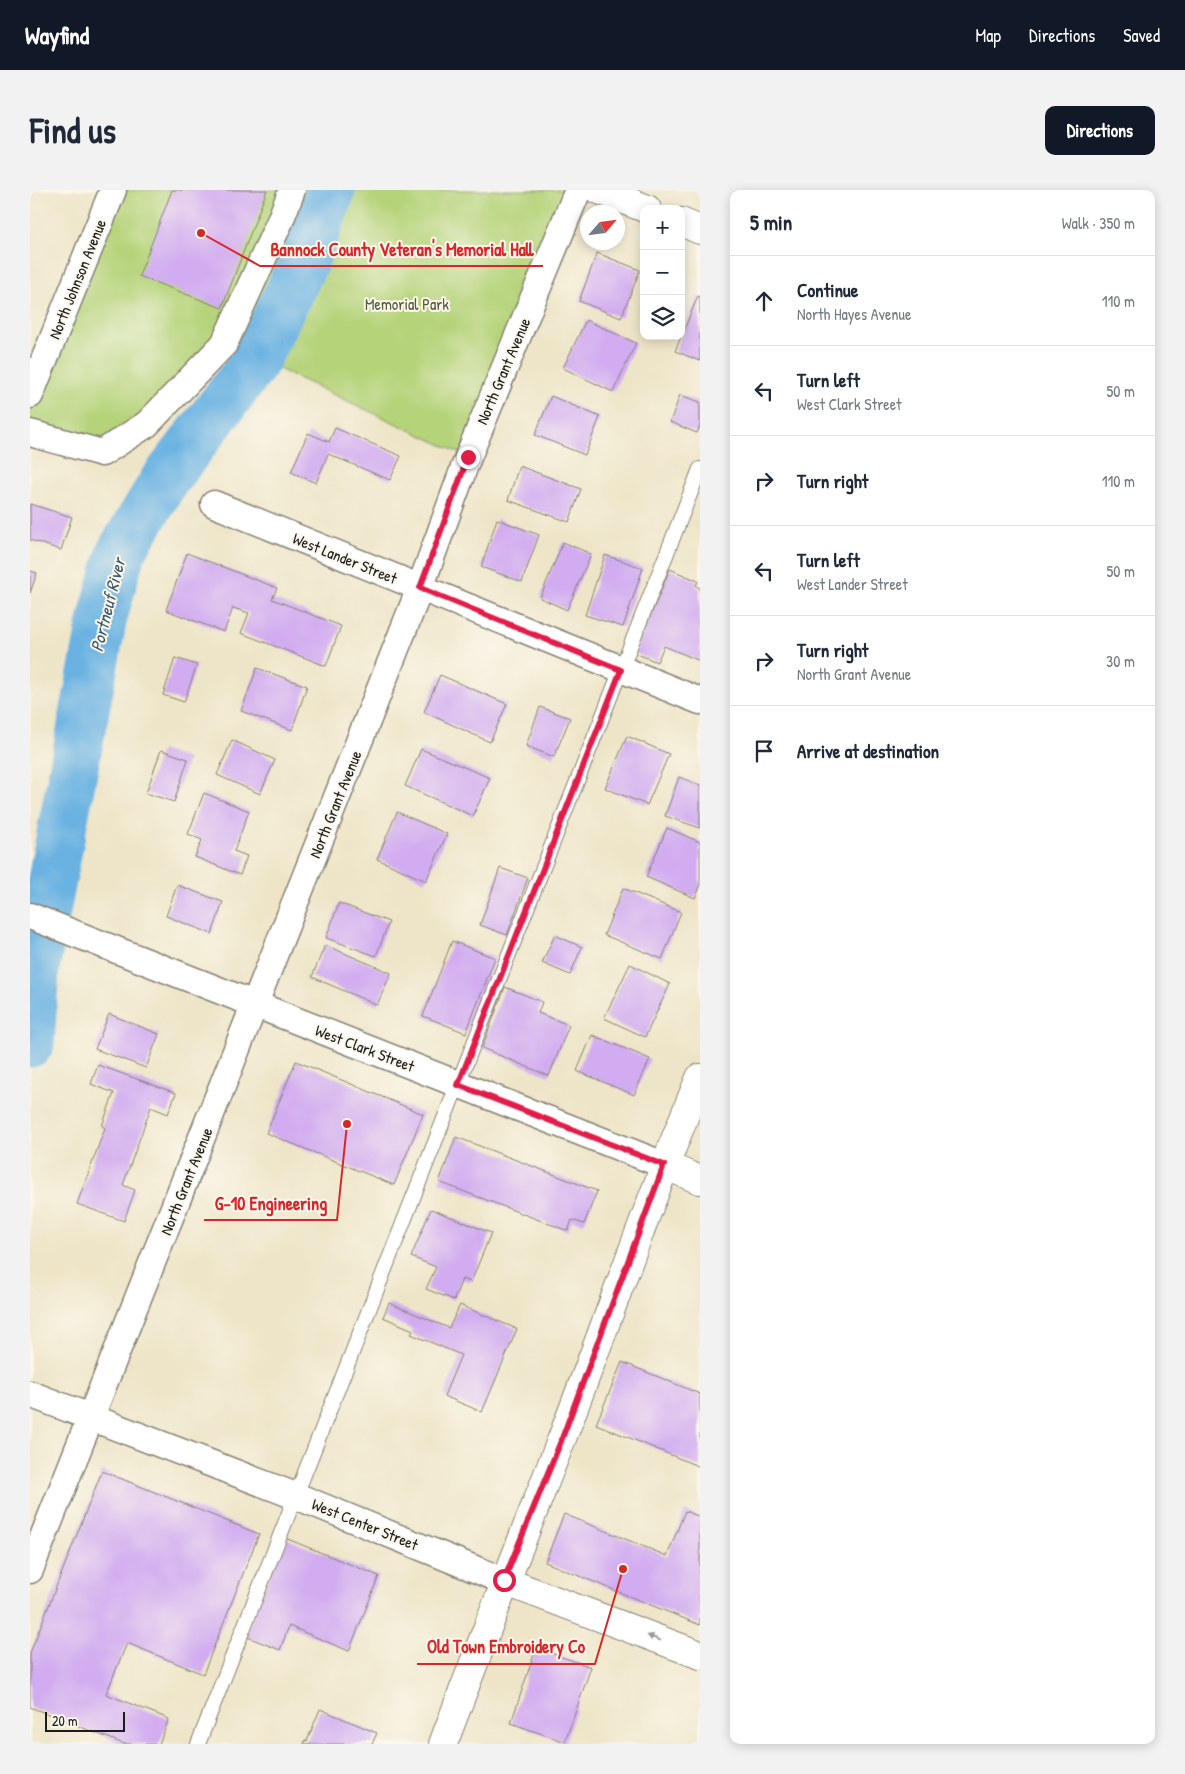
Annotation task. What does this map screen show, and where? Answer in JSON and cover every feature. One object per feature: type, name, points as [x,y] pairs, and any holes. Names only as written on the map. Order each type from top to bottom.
[{"type":"street","name":"North Johnson Avenue","points":[[30,395],[113,190]]},
{"type":"street","points":[[30,433],[102,453],[147,424],[224,344],[280,221],[292,190]]},
{"type":"street","name":"North Grant Avenue","points":[[30,1570],[92,1418],[420,588],[468,457],[578,190]]},
{"type":"street","points":[[599,190],[640,206]]},
{"type":"street","points":[[685,224],[700,230]]},
{"type":"street","name":"West Lander Street","points":[[214,504],[700,701]]},
{"type":"street","name":"West Clark Street","points":[[30,916],[700,1180]]},
{"type":"street","points":[[443,1744],[504,1580],[561,1441],[664,1165],[700,1078]]},
{"type":"street","name":"West Center Street","points":[[30,1394],[295,1495],[504,1580],[700,1655]]},
{"type":"lane","points":[[198,1744],[700,469]]},
{"type":"green space","name":"Memorial Park","points":[[112,190],[578,190],[468,457],[225,344],[102,453],[30,433],[30,395]]},
{"type":"building","points":[[172,190],[267,190],[222,308],[139,276]]},
{"type":"building","points":[[597,253],[640,270],[621,318],[579,301]]},
{"type":"building","points":[[698,296],[700,297],[700,361],[675,351],[680,340],[685,340],[685,327]]},
{"type":"building","points":[[586,320],[636,343],[613,392],[563,368]]},
{"type":"building","points":[[680,395],[700,402],[700,426],[697,433],[670,422]]},
{"type":"building","points":[[551,396],[600,417],[585,455],[535,435]]},
{"type":"building","points":[[335,428],[401,456],[390,480],[328,454],[316,483],[291,472],[308,433],[329,442]]},
{"type":"building","points":[[519,466],[581,489],[569,522],[508,500]]},
{"type":"building","points":[[30,504],[72,517],[61,550],[30,540]]},
{"type":"building","points":[[497,519],[539,535],[522,582],[481,567]]},
{"type":"building","points":[[563,542],[591,554],[567,610],[540,598]]},
{"type":"building","points":[[187,553],[277,588],[272,599],[341,626],[326,666],[241,633],[249,613],[233,608],[224,632],[166,610]]},
{"type":"building","points":[[605,555],[643,568],[623,627],[585,615]]},
{"type":"building","points":[[670,569],[698,581],[696,586],[700,588],[700,661],[664,646],[657,662],[635,653]]},
{"type":"building","points":[[30,571],[37,573],[30,593]]},
{"type":"building","points":[[175,658],[197,665],[184,702],[163,695]]},
{"type":"building","points":[[257,668],[307,686],[292,730],[241,711]]},
{"type":"building","points":[[440,675],[507,704],[490,742],[424,712]]},
{"type":"building","points":[[540,707],[570,718],[554,757],[526,746]]},
{"type":"building","points":[[627,736],[669,754],[647,805],[605,788]]},
{"type":"building","points":[[232,740],[275,760],[260,794],[217,775]]},
{"type":"building","points":[[421,749],[490,778],[473,816],[405,786]]},
{"type":"building","points":[[161,750],[188,759],[174,802],[146,793]]},
{"type":"building","points":[[679,777],[700,785],[700,828],[665,816]]},
{"type":"building","points":[[204,793],[249,811],[234,851],[247,856],[240,875],[195,857],[202,840],[188,834]]},
{"type":"building","points":[[397,812],[447,834],[426,881],[377,859]]},
{"type":"building","points":[[667,828],[700,842],[700,887],[695,898],[646,877]]},
{"type":"building","points":[[500,868],[528,878],[507,935],[480,925]]},
{"type":"building","points":[[177,885],[223,902],[212,934],[166,916]]},
{"type":"building","points":[[623,888],[681,912],[662,959],[604,935]]},
{"type":"building","points":[[339,903],[389,922],[376,956],[326,938]]},
{"type":"building","points":[[555,935],[582,947],[570,975],[542,963]]},
{"type":"building","points":[[452,941],[495,958],[466,1033],[423,1016]]},
{"type":"building","points":[[325,945],[391,973],[377,1005],[312,977]]},
{"type":"building","points":[[630,964],[670,984],[645,1037],[604,1018]]},
{"type":"building","points":[[505,987],[542,1002],[538,1013],[569,1025],[549,1076],[482,1048]]},
{"type":"building","points":[[109,1014],[159,1034],[146,1068],[95,1049]]},
{"type":"building","points":[[592,1035],[650,1059],[634,1095],[577,1071]]},
{"type":"building","points":[[296,1061],[423,1114],[394,1185],[266,1133]]},
{"type":"building","points":[[98,1065],[176,1093],[168,1114],[151,1107],[123,1185],[135,1190],[124,1221],[77,1204],[105,1128],[102,1126],[114,1093],[91,1084]]},
{"type":"building","points":[[456,1137],[597,1191],[584,1224],[572,1220],[568,1231],[439,1182]]},
{"type":"building","points":[[431,1209],[491,1233],[471,1282],[462,1279],[454,1300],[426,1289],[436,1267],[411,1257]]},
{"type":"building","points":[[389,1303],[449,1328],[460,1305],[517,1329],[482,1412],[444,1396],[461,1355],[411,1334],[413,1330],[383,1317]]},
{"type":"building","points":[[622,1362],[700,1394],[700,1467],[596,1424]]},
{"type":"building","points":[[102,1471],[259,1534],[203,1674],[127,1643],[106,1694],[169,1719],[159,1744],[124,1744],[30,1707],[30,1653]]},
{"type":"building","points":[[685,1511],[700,1517],[700,1625],[545,1562],[564,1514],[667,1556]]},
{"type":"building","points":[[285,1538],[379,1576],[349,1651],[289,1626],[280,1650],[245,1636]]},
{"type":"building","points":[[536,1648],[591,1667],[565,1742],[511,1723]]},
{"type":"building","points":[[320,1709],[377,1733],[372,1744],[304,1744]]},
{"type":"waterway","name":"Portneuf River","points":[[30,1043],[35,968],[103,617],[121,552],[164,481],[254,363],[305,260],[331,190]]},
{"type":"place","name":"Bannock County Veteran's Memorial Hall","points":[[201,233]]},
{"type":"place","name":"G-10 Engineering","points":[[347,1124]]},
{"type":"place","name":"Old Town Embroidery Co","points":[[623,1569]]},
{"type":"route","points":[[468,457],[420,588],[621,670],[458,1085],[664,1165],[561,1441],[504,1580]]}]
